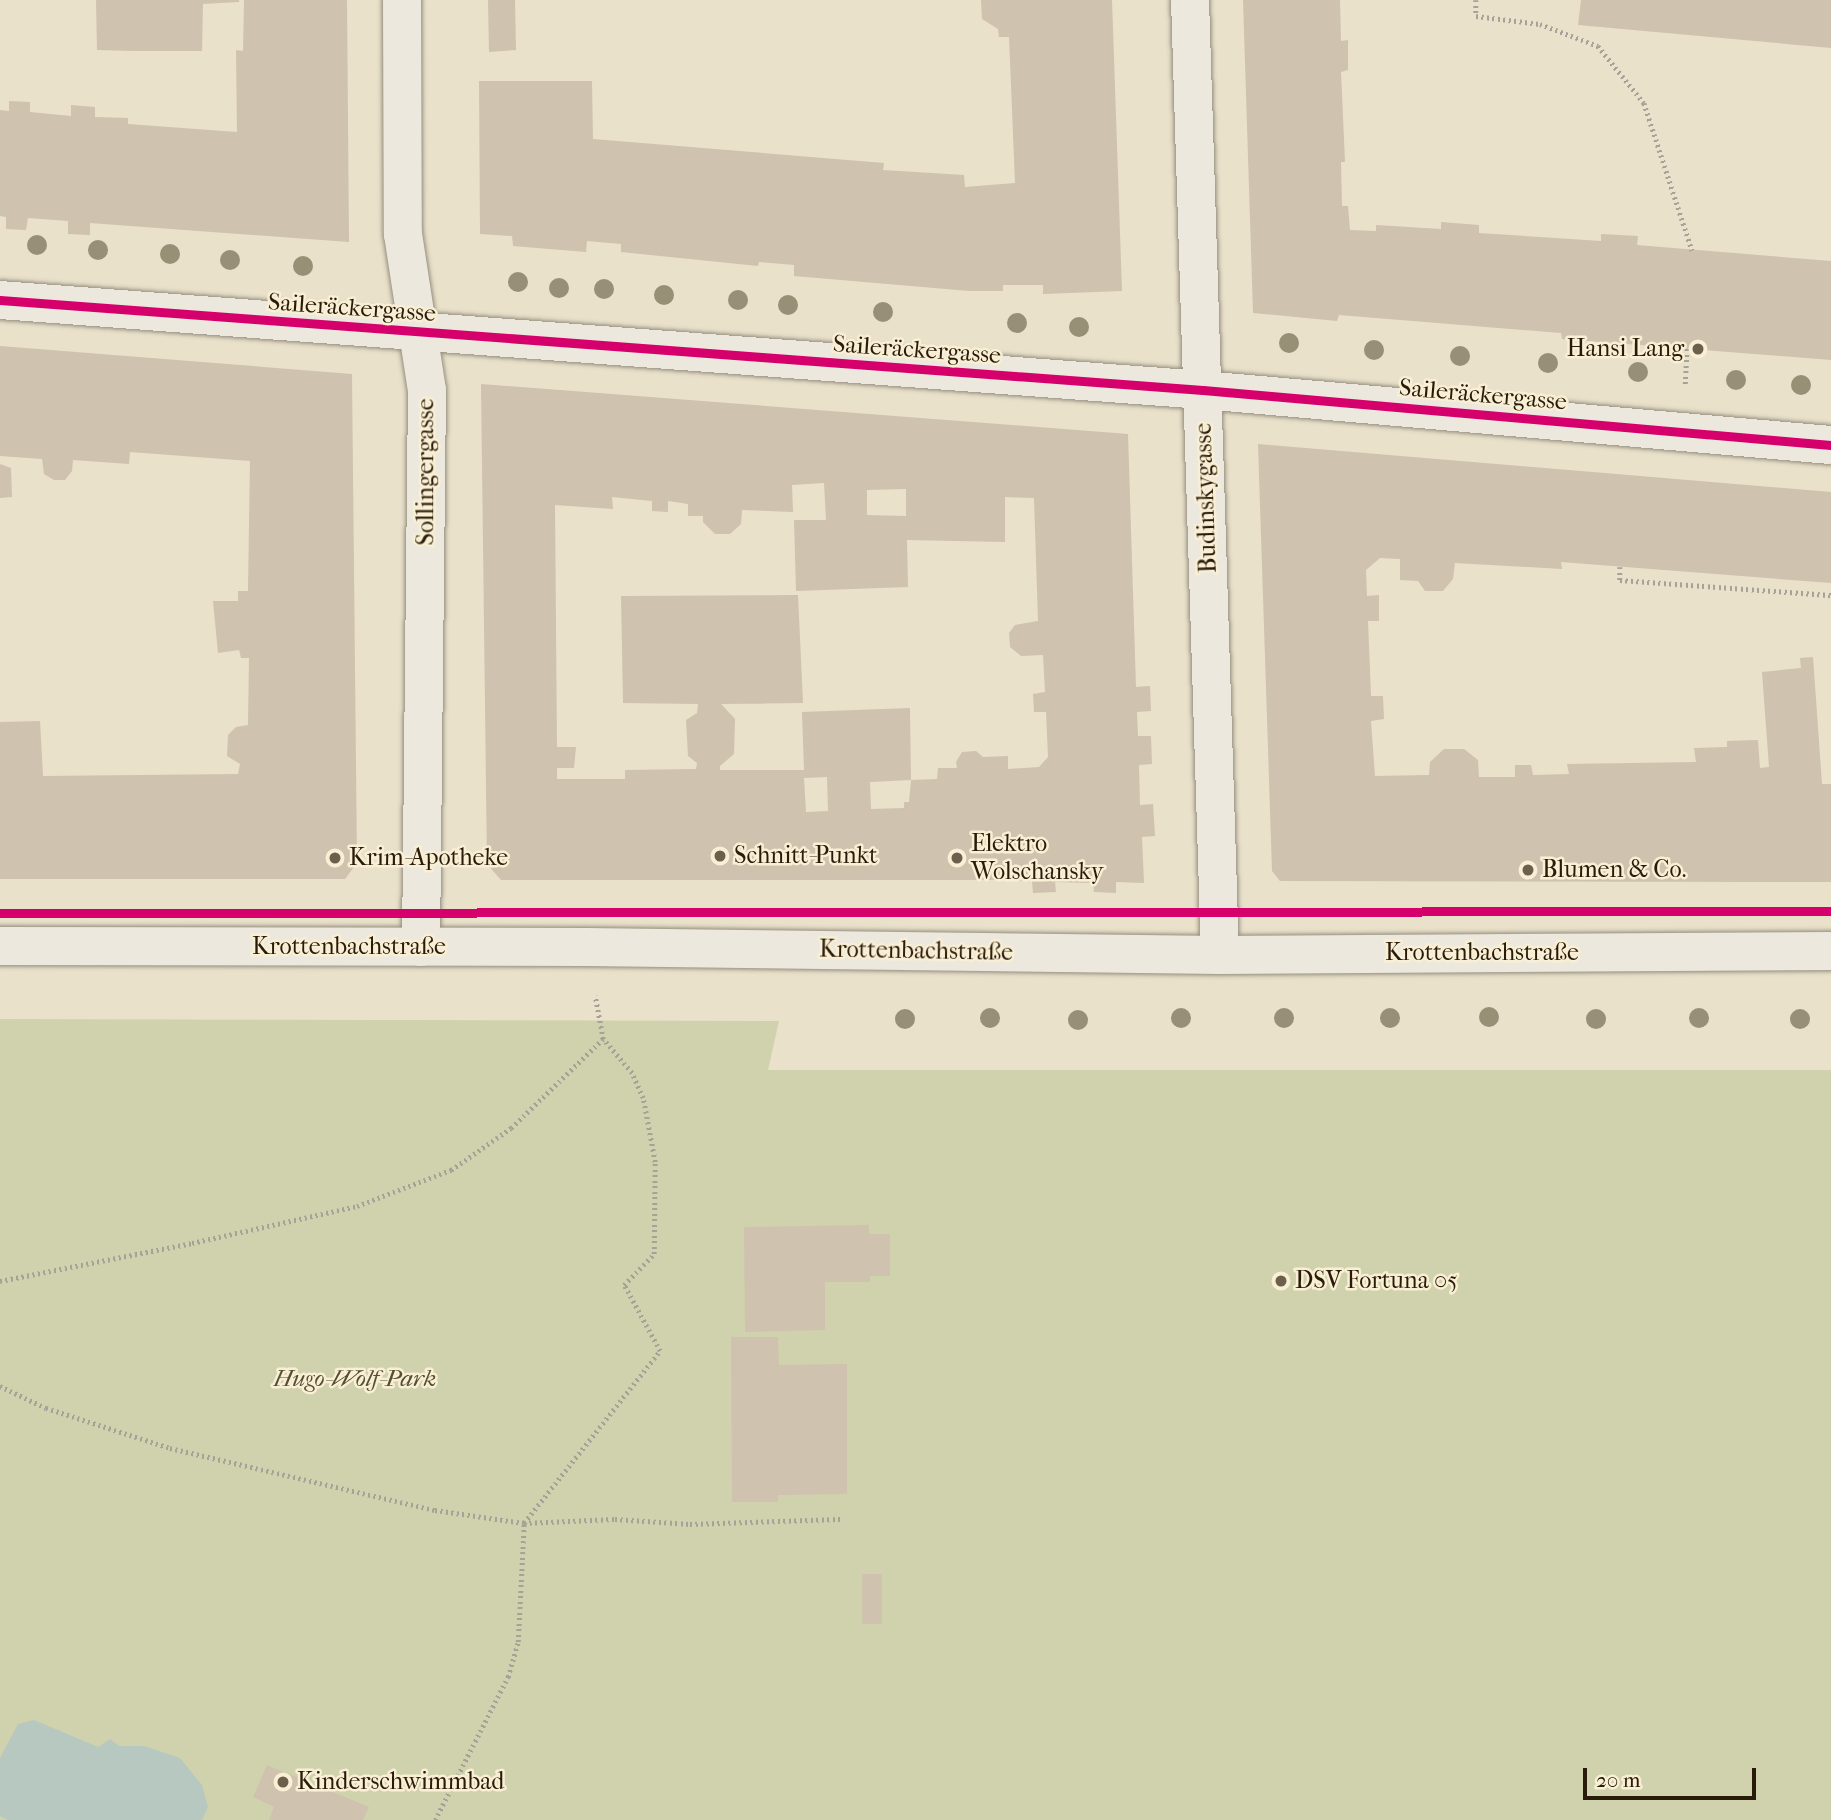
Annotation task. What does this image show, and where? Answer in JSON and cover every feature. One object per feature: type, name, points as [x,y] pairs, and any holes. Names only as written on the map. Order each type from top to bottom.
[{"type":"street","name":"Sollingergasse","points":[[401,0],[403,233],[427,390],[421,947]]},
{"type":"street","name":"Budinskygasse","points":[[1190,0],[1220,955]]},
{"type":"street","name":"Saileräckergasse","points":[[0,300],[1203,390],[1831,445]]},
{"type":"street","name":"Krottenbachstraße","points":[[0,946],[586,947],[1220,955],[1831,951]]},
{"type":"path","points":[[1476,0],[1476,16],[1540,24],[1598,46],[1644,103],[1692,250]]},
{"type":"path","points":[[1620,567],[1620,580],[1831,595]]},
{"type":"path","points":[[435,1820],[509,1677],[518,1642],[524,1523],[660,1351],[624,1285],[654,1254],[655,1162],[645,1111],[632,1073],[603,1040],[586,947]]},
{"type":"path","points":[[0,1280],[191,1243],[357,1206],[451,1170],[511,1128],[603,1040]]},
{"type":"path","points":[[0,1386],[46,1408],[170,1448],[435,1510],[524,1523],[615,1519],[690,1524],[841,1520]]},
{"type":"green space","name":"Hugo-Wolf-Park","points":[[0,1019],[779,1021],[768,1070],[1831,1070],[1831,1820],[0,1820]]},
{"type":"shaded area","points":[[34,1720],[98,1747],[110,1739],[119,1746],[144,1746],[180,1758],[202,1785],[208,1807],[202,1820],[8,1820],[0,1816],[0,1758],[18,1724]]},
{"type":"building","points":[[96,0],[239,2],[203,4],[202,51],[134,51],[97,50]]},
{"type":"building","points":[[244,0],[347,0],[349,242],[90,223],[90,235],[68,234],[68,221],[28,218],[26,230],[6,229],[6,217],[0,216],[0,110],[9,111],[9,101],[30,102],[30,112],[71,116],[71,105],[95,107],[95,117],[128,118],[128,124],[237,132],[236,50],[243,51]]},
{"type":"building","points":[[488,0],[515,0],[516,50],[489,52]]},
{"type":"building","points":[[981,0],[1112,0],[1122,291],[1043,294],[1043,285],[1003,285],[1003,291],[969,291],[794,276],[794,265],[759,262],[758,266],[621,252],[621,244],[587,241],[586,252],[513,246],[512,236],[480,234],[479,81],[592,81],[593,139],[884,163],[883,170],[964,175],[965,187],[1015,183],[1009,37],[999,37],[998,29],[982,19]]},
{"type":"building","points":[[1243,0],[1340,0],[1341,41],[1348,40],[1348,70],[1341,72],[1345,162],[1341,162],[1342,206],[1348,206],[1350,230],[1376,231],[1376,225],[1441,229],[1441,222],[1479,225],[1479,233],[1601,241],[1601,234],[1638,236],[1637,245],[1831,261],[1831,360],[1562,339],[1561,333],[1339,315],[1337,321],[1253,313]]},
{"type":"building","points":[[1581,0],[1831,0],[1831,48],[1578,25]]},
{"type":"building","points":[[0,346],[352,374],[357,863],[345,879],[0,879],[0,722],[40,721],[43,776],[238,774],[240,764],[227,756],[228,735],[236,727],[248,725],[249,658],[241,658],[239,650],[218,653],[213,601],[238,601],[238,591],[248,591],[250,461],[130,452],[129,464],[73,460],[72,471],[65,480],[54,480],[44,474],[42,459],[0,456]]},
{"type":"building","points":[[481,384],[1128,434],[1136,687],[1150,686],[1151,711],[1137,712],[1138,736],[1151,736],[1152,764],[1139,765],[1140,805],[1153,804],[1155,836],[1142,837],[1144,883],[1116,882],[1116,893],[1094,892],[1093,883],[1055,882],[1056,892],[1033,893],[1032,881],[1007,880],[501,880],[487,864]],"holes":[[[824,483],[826,520],[794,520],[796,591],[908,587],[907,540],[1005,542],[1005,497],[1034,498],[1038,621],[1015,625],[1009,633],[1010,647],[1021,656],[1043,655],[1045,692],[1033,694],[1034,712],[1046,712],[1048,757],[1039,767],[1008,769],[1008,756],[983,757],[976,751],[962,752],[956,762],[957,768],[938,768],[937,779],[911,780],[910,708],[802,712],[804,770],[720,770],[720,766],[734,754],[735,719],[721,704],[803,703],[798,595],[621,596],[623,703],[698,704],[697,713],[686,720],[688,756],[697,763],[696,769],[625,770],[625,779],[557,779],[557,768],[574,768],[576,747],[557,747],[555,505],[613,509],[612,497],[652,501],[652,511],[668,512],[668,501],[688,504],[688,516],[703,516],[703,522],[715,534],[730,534],[741,524],[742,510],[793,512],[792,485]],[[906,489],[906,516],[867,515],[867,490]],[[827,777],[828,811],[806,812],[804,778]],[[911,780],[909,802],[904,802],[904,808],[871,809],[870,782]]]},
{"type":"building","points":[[1258,444],[1831,492],[1831,583],[1561,562],[1562,569],[1455,563],[1453,579],[1443,591],[1425,591],[1418,581],[1400,580],[1400,559],[1380,558],[1366,570],[1367,596],[1379,595],[1379,621],[1368,621],[1371,696],[1383,696],[1384,719],[1371,721],[1375,776],[1429,775],[1430,762],[1444,749],[1464,749],[1478,760],[1479,777],[1515,777],[1515,765],[1531,765],[1533,775],[1569,774],[1567,764],[1696,762],[1694,748],[1727,747],[1727,741],[1758,740],[1760,768],[1769,767],[1762,672],[1801,668],[1800,658],[1813,657],[1822,784],[1831,784],[1831,882],[1280,881],[1272,871]]},
{"type":"building","points":[[0,464],[11,468],[12,497],[0,498]]},
{"type":"building","points":[[869,1225],[869,1234],[890,1234],[890,1276],[870,1276],[870,1282],[825,1282],[825,1330],[745,1332],[744,1227]]},
{"type":"building","points":[[731,1337],[778,1337],[779,1365],[847,1364],[847,1494],[778,1495],[778,1502],[732,1502]]},
{"type":"building","points":[[862,1574],[882,1574],[882,1624],[862,1624]]},
{"type":"building","name":"Kinderschwimmbad","points":[[267,1765],[369,1807],[363,1820],[269,1820],[274,1807],[253,1797]]},
{"type":"cycle path","points":[[0,300],[1203,390],[1831,445]]},
{"type":"cycle path","points":[[0,913],[1831,911]]},
{"type":"place","name":"Hansi Lang","points":[[1698,349]]},
{"type":"place","name":"Schnitt-Punkt","points":[[720,856]]},
{"type":"place","name":"Krim-Apotheke","points":[[335,858]]},
{"type":"place","name":"Elektro Wolschansky","points":[[957,858]]},
{"type":"place","name":"Blumen & Co.","points":[[1528,870]]},
{"type":"place","name":"DSV Fortuna 05","points":[[1281,1281]]},
{"type":"place","name":"Kinderschwimmbad","points":[[283,1782]]}]
